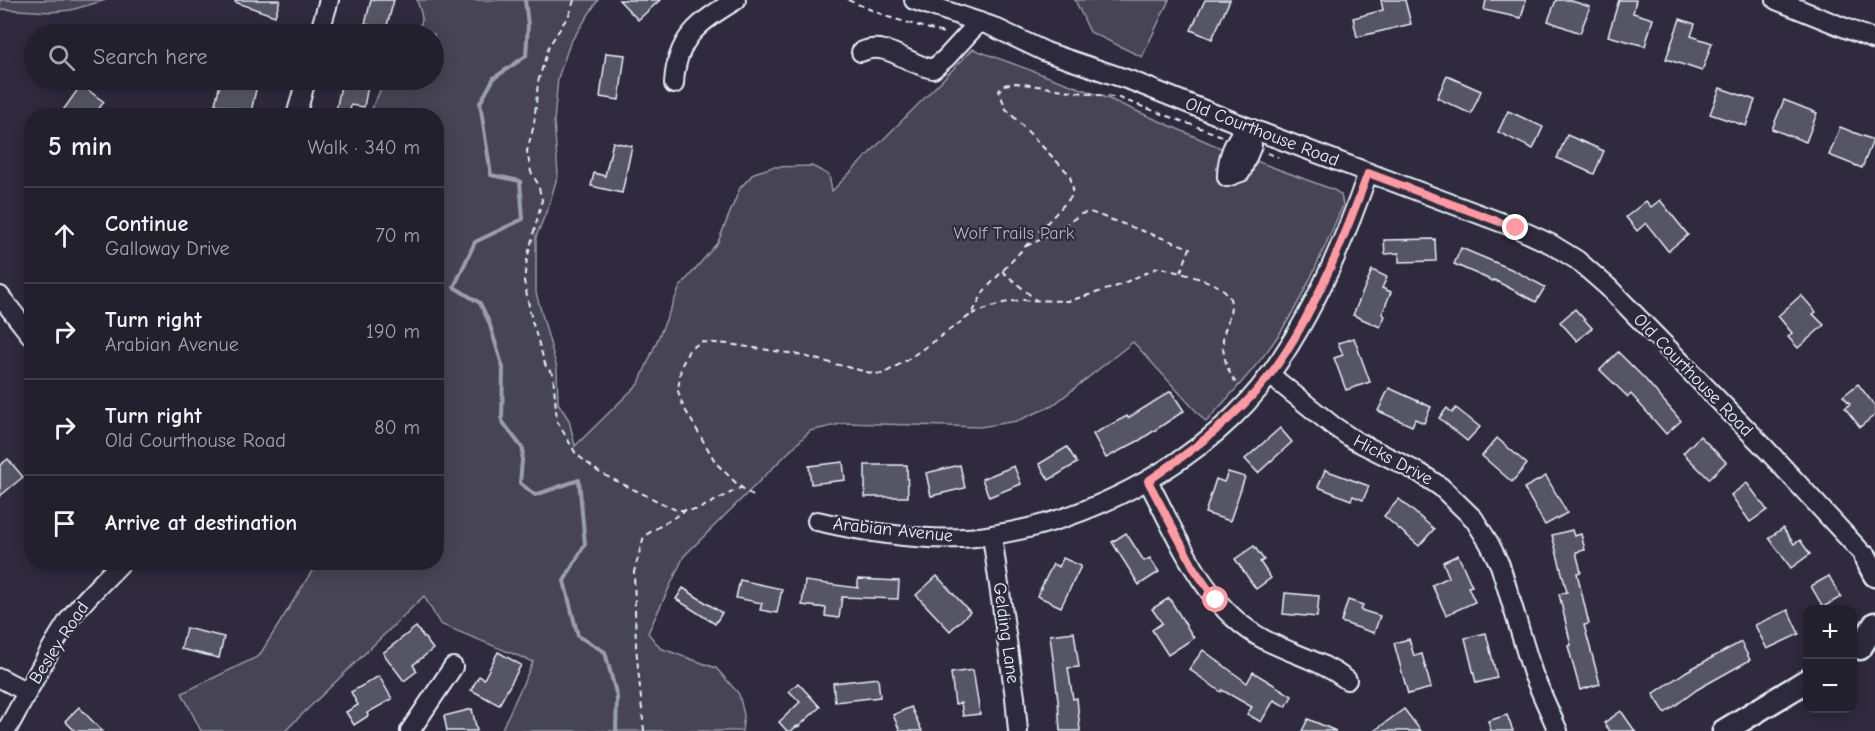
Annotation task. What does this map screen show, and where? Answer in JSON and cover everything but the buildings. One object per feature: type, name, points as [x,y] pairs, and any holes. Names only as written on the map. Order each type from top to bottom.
[{"type":"main road","points":[[1862,646],[1875,624]]},
{"type":"main road","points":[[1724,731],[1803,683]]},
{"type":"street","points":[[322,24],[329,0]]},
{"type":"street","points":[[674,84],[678,54],[685,39],[717,11],[736,0]]},
{"type":"street","name":"Old Courthouse Road","points":[[914,0],[979,22],[1046,52],[1132,81],[1244,139],[1368,173],[1536,237],[1576,260],[1608,287],[1766,449],[1872,567]]},
{"type":"street","points":[[1776,0],[1875,40]]},
{"type":"street","points":[[861,52],[871,48],[882,49],[924,68],[933,69],[979,22]]},
{"type":"street","points":[[298,108],[303,90]]},
{"type":"street","name":"Arabian Avenue","points":[[817,521],[857,530],[944,538],[992,536],[1100,505],[1148,481],[1194,449],[1224,424],[1270,375],[1307,314],[1343,239],[1368,173]]},
{"type":"street","points":[[0,296],[24,328]]},
{"type":"street","name":"Hicks Drive","points":[[1270,375],[1332,426],[1441,486],[1474,519],[1500,564],[1533,674],[1558,731]]},
{"type":"street","points":[[1148,481],[1195,570],[1226,612],[1264,640],[1313,659],[1331,668],[1347,680]]},
{"type":"street","name":"Gelding Lane","points":[[992,536],[1016,697],[1018,731]]},
{"type":"street","name":"Besley Road","points":[[6,731],[72,616],[114,570]]},
{"type":"street","points":[[410,731],[453,667]]},
{"type":"street","points":[[0,678],[27,692]]},
{"type":"path","points":[[574,0],[570,13],[549,46],[538,82],[534,125],[527,150],[531,172],[538,184],[542,200],[527,259],[524,281],[532,321],[546,367],[553,374],[557,421],[576,454],[600,473],[676,510],[697,510],[742,487]]},
{"type":"path","points":[[848,0],[888,17],[963,39]]},
{"type":"path","points":[[972,314],[984,291],[1071,197],[1073,186],[1070,174],[1006,109],[999,91],[1003,85],[1016,83],[1119,99],[1244,139],[1278,157]]},
{"type":"path","points":[[1024,247],[1049,236],[1081,214],[1090,212],[1190,248],[1180,274]]},
{"type":"path","points":[[753,496],[716,463],[682,406],[678,391],[681,367],[689,350],[700,342],[795,354],[883,374],[907,360],[972,314],[1003,303],[1036,300],[1069,301],[1115,287],[1159,267],[1220,286],[1229,295],[1232,305],[1223,339],[1225,359],[1234,382],[1251,397]]},
{"type":"path","points":[[1002,271],[1036,300]]},
{"type":"path","points":[[644,731],[636,646],[634,572],[644,536],[686,510]]},
{"type":"green space","points":[[0,0],[106,0],[71,10],[51,12],[0,9]]},
{"type":"green space","name":"Wolf Trails Park","points":[[417,0],[598,0],[570,43],[558,78],[554,121],[558,174],[536,237],[536,293],[557,368],[558,403],[569,420],[575,446],[639,383],[680,287],[718,242],[740,188],[754,173],[773,167],[812,166],[829,175],[832,191],[973,49],[1109,99],[1221,148],[1334,190],[1341,195],[1343,205],[1306,287],[1280,333],[1254,368],[1206,422],[1133,342],[1052,406],[1017,421],[980,427],[845,423],[810,431],[684,556],[648,633],[660,648],[716,668],[739,694],[744,715],[742,731],[501,731],[533,662],[440,624],[424,596],[285,731],[201,731],[182,693],[259,656],[313,570],[444,570],[444,108],[372,108],[380,90],[444,90],[444,24],[421,24]]},
{"type":"green space","points":[[1075,0],[1169,0],[1142,57],[1090,32]]},
{"type":"waterway","points":[[525,0],[528,25],[526,56],[494,78],[480,103],[491,175],[520,181],[523,219],[475,242],[454,287],[480,303],[489,322],[503,368],[502,421],[523,449],[520,483],[535,495],[579,480],[585,544],[564,581],[578,636],[605,652],[617,697],[616,731]]},
{"type":"route","points":[[1216,600],[1195,570],[1148,481],[1187,455],[1224,424],[1270,375],[1307,314],[1343,239],[1368,173],[1516,228]]}]
